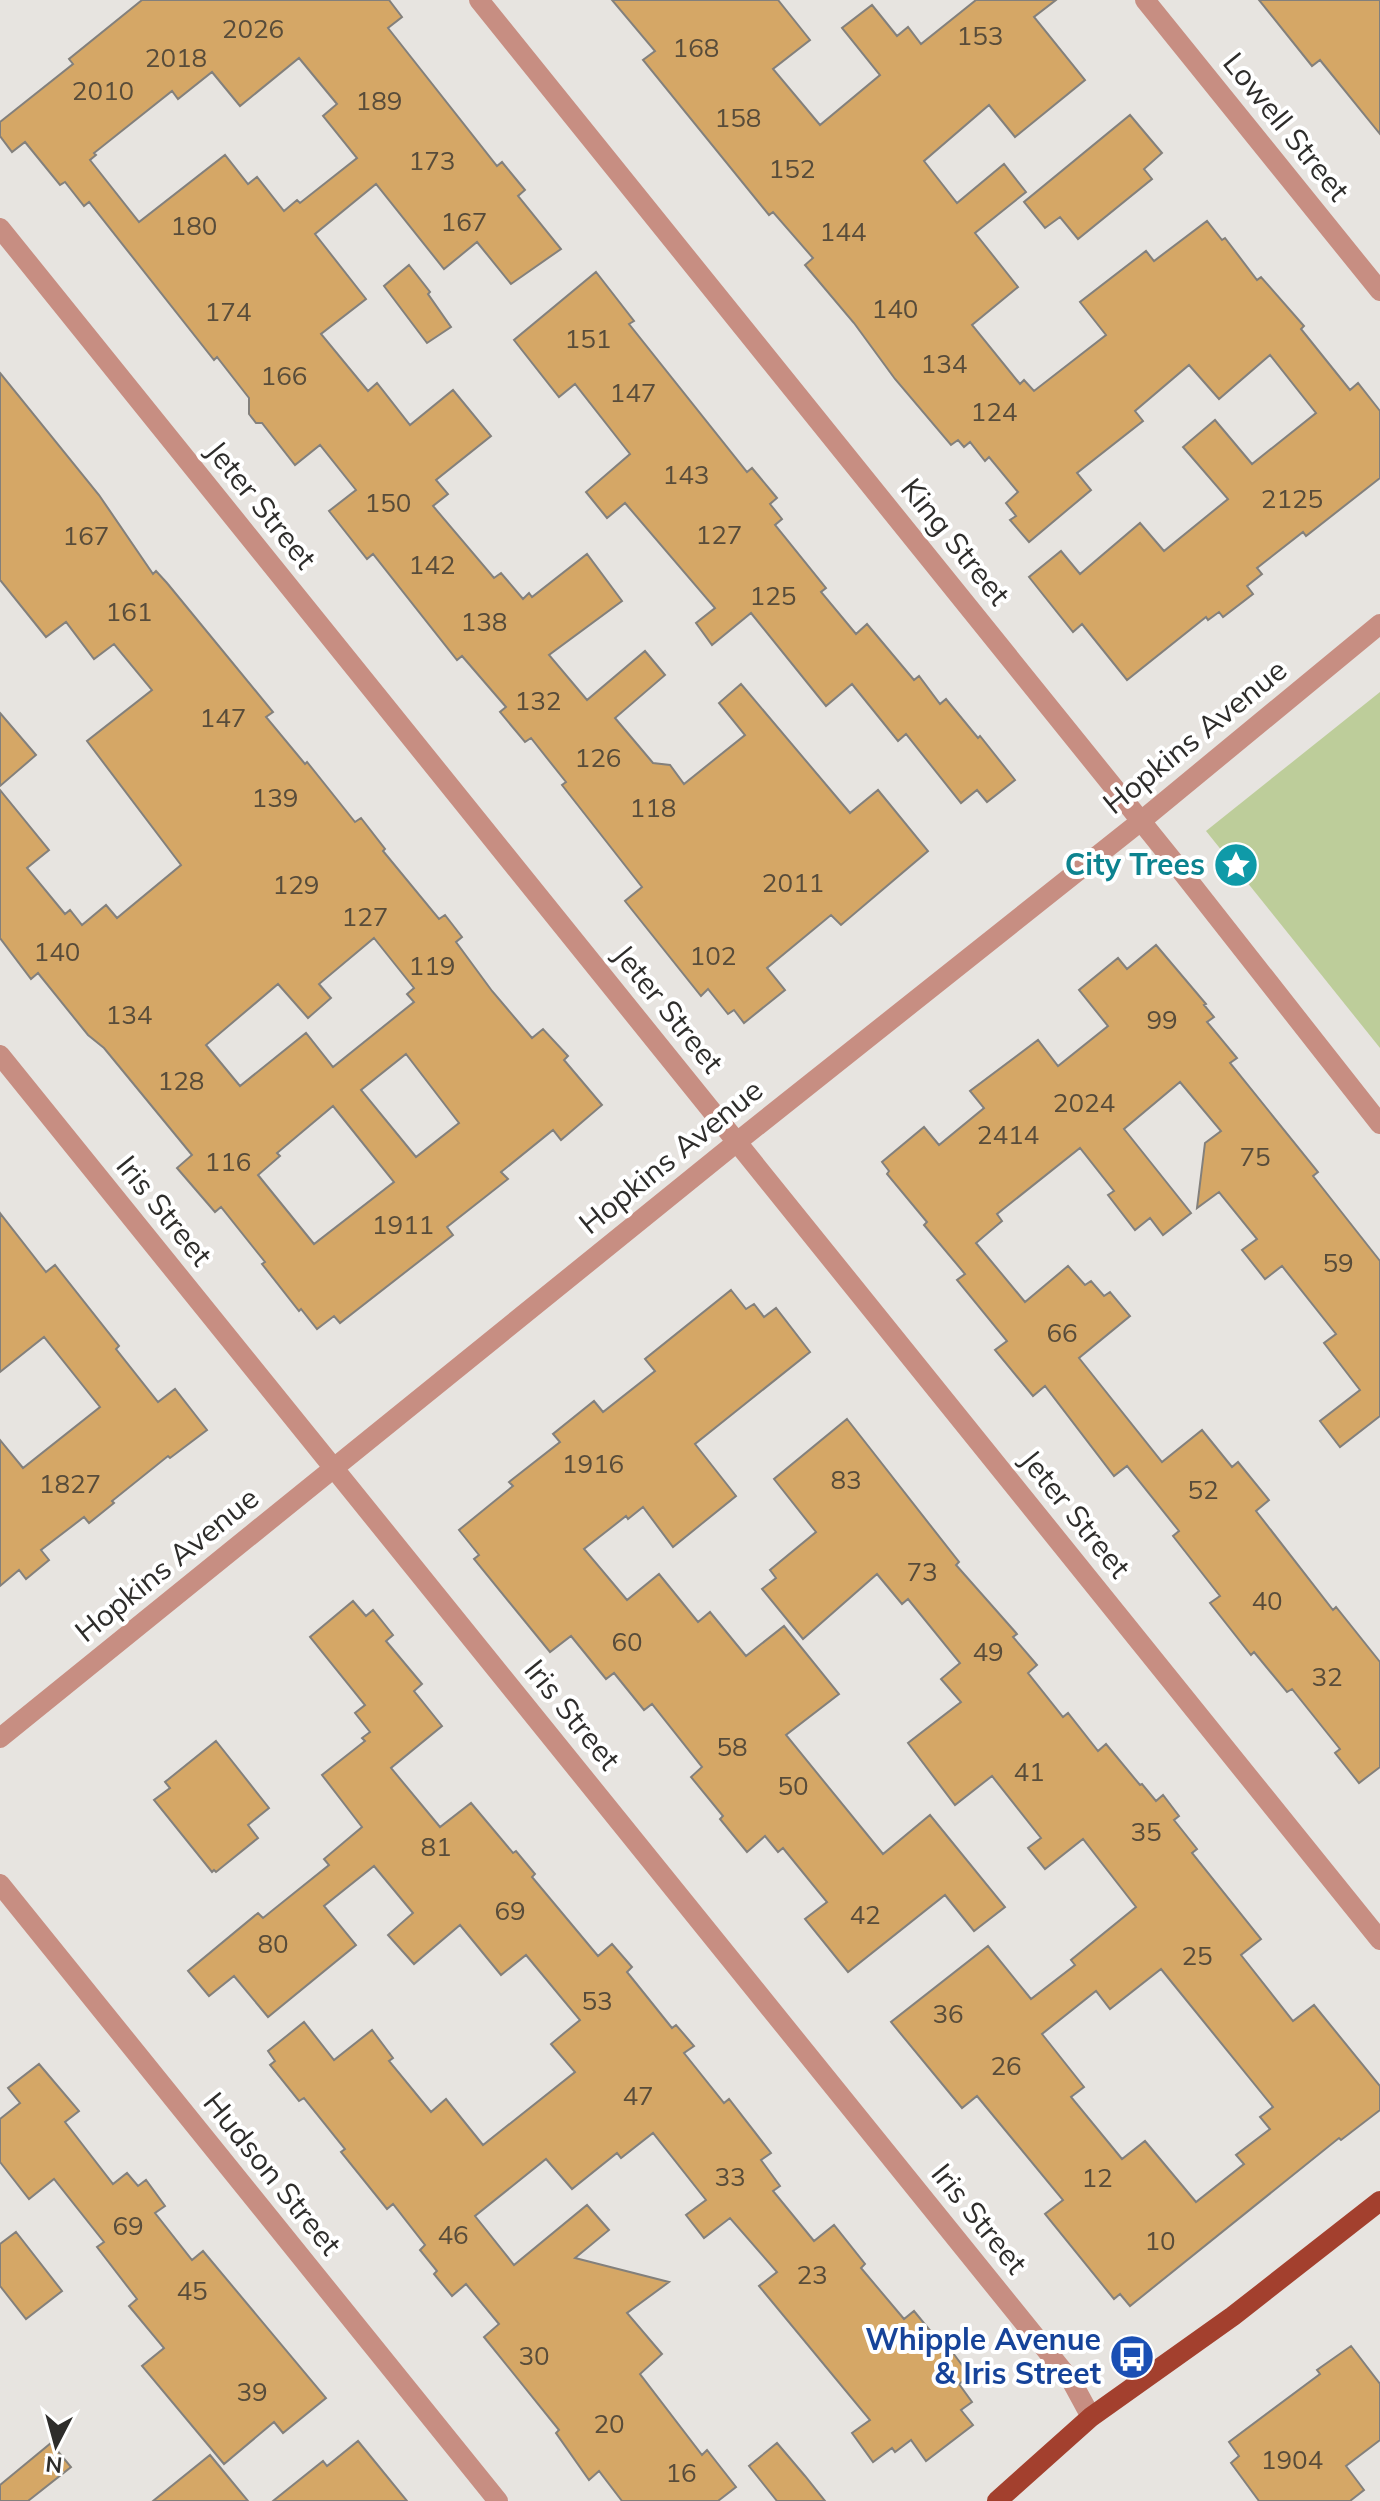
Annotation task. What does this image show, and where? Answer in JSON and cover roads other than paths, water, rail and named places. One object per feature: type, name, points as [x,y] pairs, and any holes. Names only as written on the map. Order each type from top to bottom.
[{"type":"main road","points":[[997,2501],[1091,2417],[1233,2316],[1380,2201]]},
{"type":"street","name":"King Street","points":[[479,0],[1141,821],[1380,1124]]},
{"type":"street","name":"Lowell Street","points":[[1145,0],[1380,291]]},
{"type":"street","name":"Jeter Street","points":[[0,228],[1380,1940]]},
{"type":"street","name":"Hopkins Avenue","points":[[0,1738],[737,1142],[1141,821],[1380,624]]},
{"type":"street","name":"Iris Street","points":[[0,1055],[1072,2382],[1091,2417]]},
{"type":"street","name":"Hudson Street","points":[[0,1884],[498,2501]]},
{"type":"place","name":"City Trees","points":[[1236,865]]},
{"type":"place","name":"Whipple Avenue & Iris Street","points":[[1132,2357]]}]
